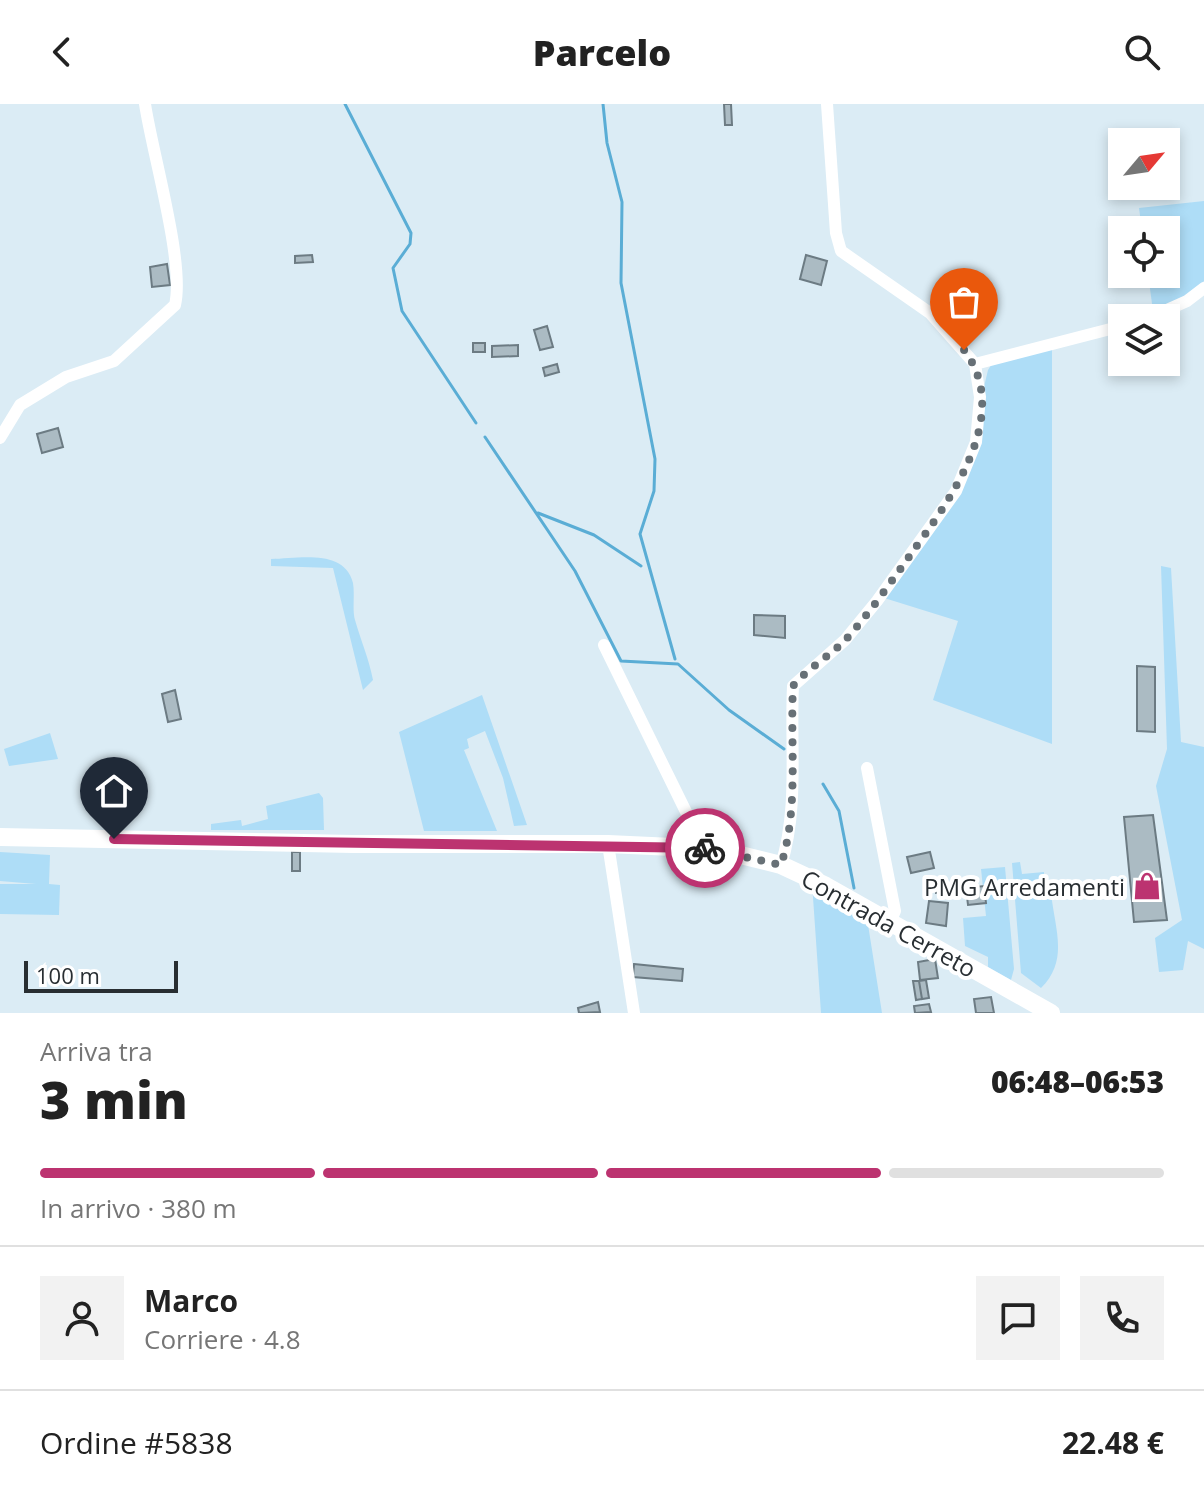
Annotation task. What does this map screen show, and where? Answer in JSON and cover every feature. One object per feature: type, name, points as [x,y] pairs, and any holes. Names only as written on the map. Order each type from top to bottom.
[{"type":"main road","name":"Contrada Cerreto","points":[[0,837],[696,847],[781,865],[890,922],[1051,1013]]},
{"type":"street","points":[[0,438],[20,405],[55,382],[114,361],[175,305],[178,293],[173,257],[145,104]]},
{"type":"street","points":[[781,865],[788,842],[790,815],[793,686],[845,640],[956,491],[976,442],[980,397],[975,364],[930,313],[841,251],[836,233],[827,104]]},
{"type":"street","points":[[1180,304],[1204,288]]},
{"type":"street","points":[[975,364],[1108,330]]},
{"type":"street","points":[[604,645],[693,826],[696,847]]},
{"type":"street","points":[[867,768],[895,911],[890,922]]},
{"type":"street","points":[[608,844],[634,1013]]},
{"type":"shaded area","points":[[1204,201],[1204,281],[1171,304],[1152,304],[1150,288],[1180,288],[1180,216],[1140,216],[1139,208]]},
{"type":"shaded area","points":[[1052,346],[1052,744],[933,700],[958,621],[881,597],[960,488],[988,370],[993,362]]},
{"type":"shaded area","points":[[319,558],[340,564],[348,572],[353,583],[355,620],[373,680],[363,690],[333,568],[271,566],[271,559]]},
{"type":"shaded area","points":[[1161,566],[1171,568],[1181,742],[1204,747],[1204,949],[1188,941],[1183,970],[1159,972],[1155,938],[1182,920],[1156,786],[1167,749]]},
{"type":"shaded area","points":[[482,695],[527,825],[514,826],[503,778],[485,731],[467,739],[469,748],[464,750],[497,831],[424,831],[399,732]]},
{"type":"shaded area","points":[[50,733],[58,759],[9,766],[4,749]]},
{"type":"shaded area","points":[[319,793],[323,798],[324,830],[211,830],[211,824],[241,820],[242,826],[268,819],[266,806]]},
{"type":"shaded area","points":[[0,852],[50,855],[49,884],[60,885],[59,915],[0,914],[0,884],[36,884],[0,881]]},
{"type":"shaded area","points":[[1020,862],[1022,874],[1044,872],[1044,892],[1051,893],[1058,955],[1050,977],[1041,988],[1021,973],[1012,863]]},
{"type":"shaded area","points":[[1005,867],[1014,969],[1011,980],[988,967],[988,957],[965,946],[963,918],[986,916],[981,869]]},
{"type":"shaded area","points":[[812,883],[866,912],[882,1013],[821,1013]]},
{"type":"building","points":[[724,104],[731,104],[732,125],[725,125]]},
{"type":"building","points":[[312,255],[313,262],[295,263],[295,256]]},
{"type":"building","points":[[806,255],[827,261],[821,285],[800,279]]},
{"type":"building","points":[[167,264],[170,285],[152,287],[150,267]]},
{"type":"building","points":[[547,326],[553,347],[540,350],[534,330]]},
{"type":"building","points":[[473,343],[485,343],[485,352],[473,352]]},
{"type":"building","points":[[518,345],[518,356],[492,357],[492,346]]},
{"type":"building","points":[[557,364],[559,372],[545,376],[543,368]]},
{"type":"building","points":[[58,428],[63,447],[42,453],[37,434]]},
{"type":"building","points":[[754,615],[785,616],[785,638],[754,635]]},
{"type":"building","points":[[1137,666],[1155,667],[1155,732],[1137,731]]},
{"type":"building","points":[[175,690],[181,719],[168,722],[162,694]]},
{"type":"building","name":"PMG Arredamenti","points":[[1153,815],[1167,920],[1134,922],[1124,817]]},
{"type":"building","points":[[292,852],[300,852],[300,871],[292,871]]},
{"type":"building","points":[[930,852],[934,868],[911,873],[907,857]]},
{"type":"building","points":[[935,880],[943,880],[944,892],[936,893]]},
{"type":"building","points":[[984,886],[986,903],[968,905],[966,888]]},
{"type":"building","points":[[929,901],[948,903],[946,926],[926,923]]},
{"type":"building","points":[[935,959],[938,978],[920,980],[918,962]]},
{"type":"building","points":[[634,964],[683,969],[682,981],[633,977]]},
{"type":"building","points":[[926,980],[929,998],[922,999],[919,981]]},
{"type":"building","points":[[913,981],[919,981],[922,999],[916,1000]]},
{"type":"building","points":[[991,997],[994,1013],[976,1013],[974,999]]},
{"type":"building","points":[[598,1002],[600,1012],[579,1013],[578,1008]]},
{"type":"building","points":[[929,1004],[931,1012],[915,1013],[914,1006]]},
{"type":"waterway","points":[[345,104],[411,233],[410,244],[393,268],[402,311],[476,423]]},
{"type":"waterway","points":[[603,104],[607,143],[622,202],[621,283],[655,459],[654,491],[640,534],[675,659]]},
{"type":"waterway","points":[[485,437],[575,571],[621,661],[678,664],[729,710],[784,749]]},
{"type":"waterway","points":[[538,513],[594,535],[641,566]]},
{"type":"waterway","points":[[823,784],[839,811],[854,888]]},
{"type":"way so far","points":[[705,848],[781,865],[788,842],[790,815],[793,686],[806,671],[845,640],[956,491],[976,442],[980,397],[975,364],[964,350]]},
{"type":"place","name":"PMG Arredamenti","points":[[1147,886]]},
{"type":"route","points":[[114,839],[353,844],[608,844],[705,848]]}]
